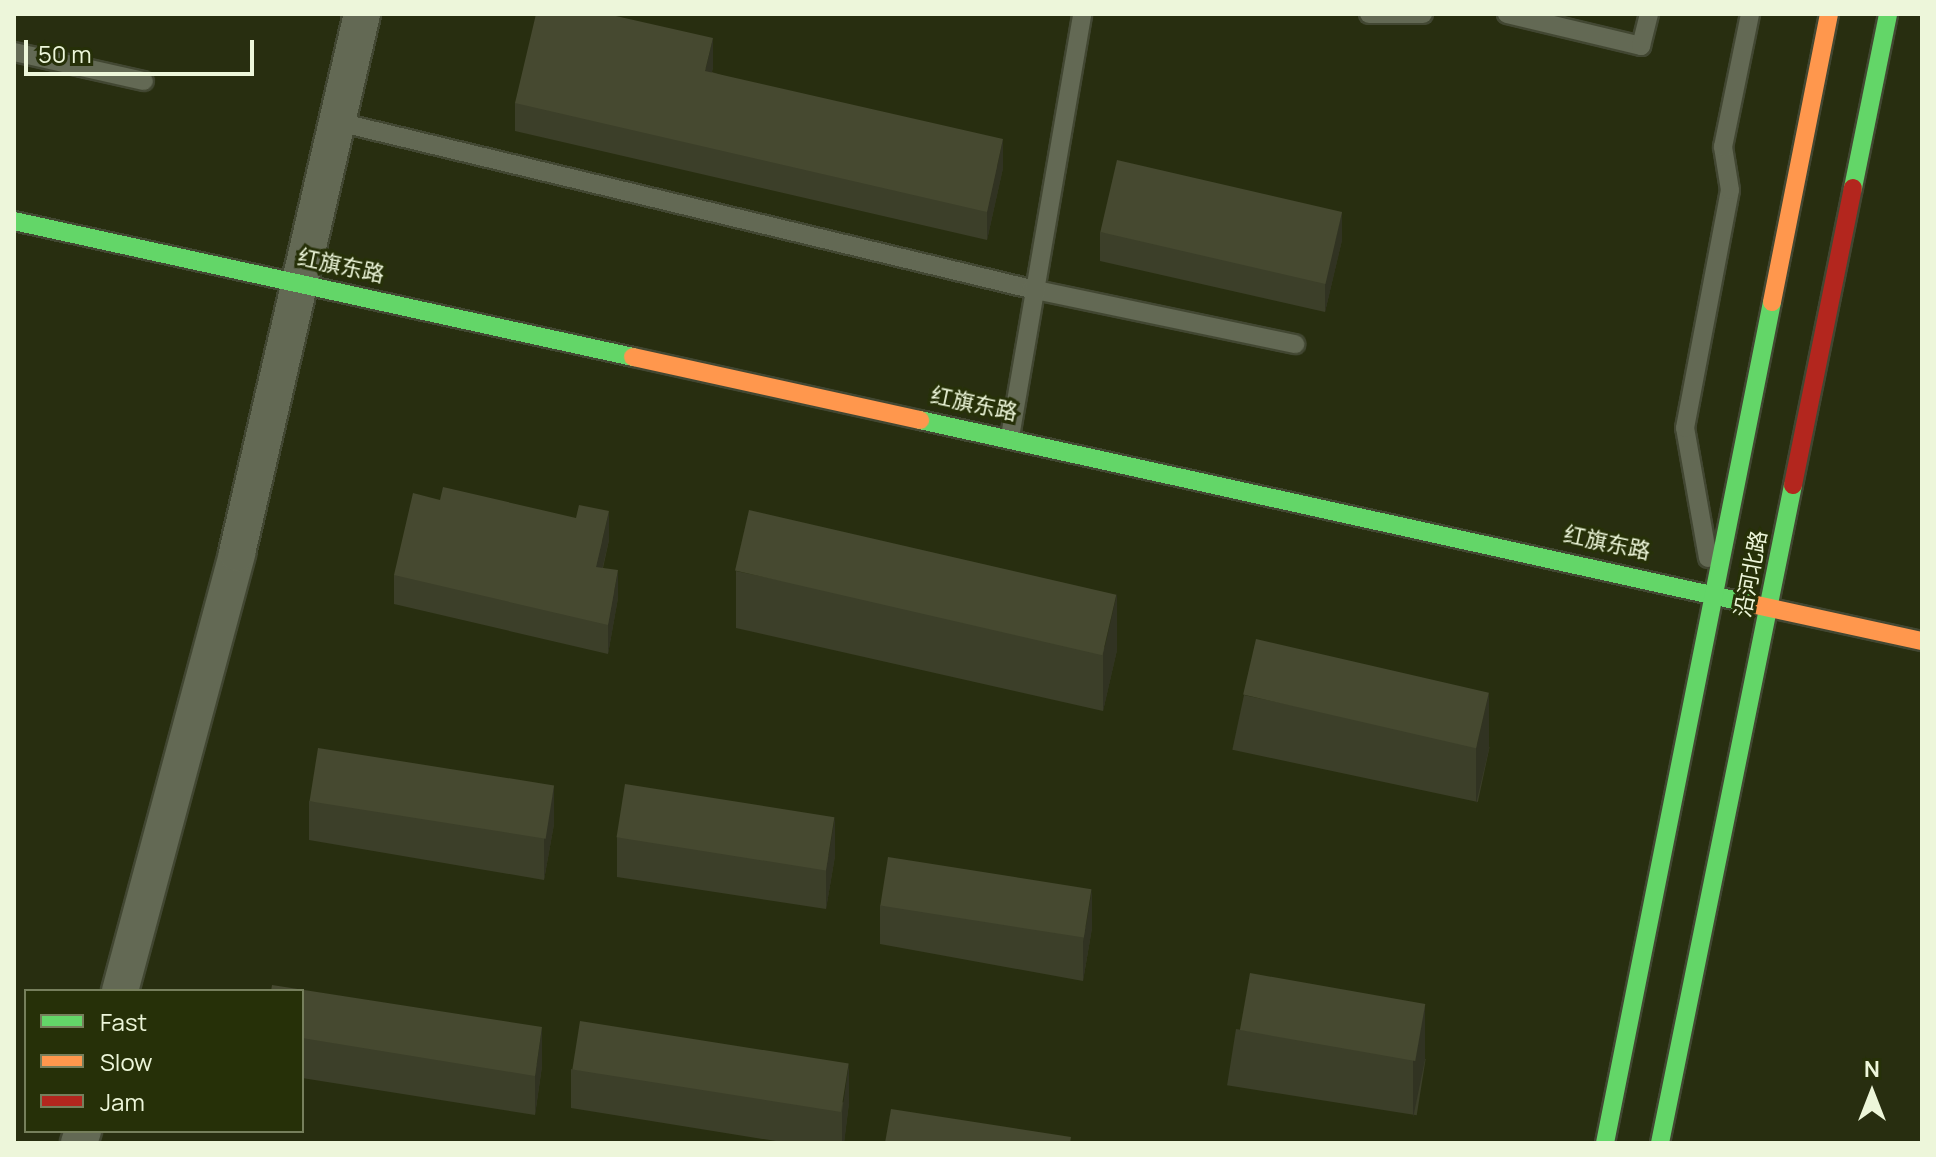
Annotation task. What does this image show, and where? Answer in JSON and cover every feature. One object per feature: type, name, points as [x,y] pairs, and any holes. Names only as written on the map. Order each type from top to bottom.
[{"type":"main road","name":"沿河北路","points":[[1605,1143],[1829,14]]},
{"type":"main road","name":"沿河北路","points":[[1660,1143],[1888,14]]},
{"type":"main road","name":"红旗东路","points":[[14,221],[1770,602],[1922,641]]},
{"type":"street","points":[[121,989],[237,553],[334,121],[362,14]]},
{"type":"lane","points":[[1010,437],[1031,289],[1082,14]]},
{"type":"lane","points":[[1369,14],[1423,14]]},
{"type":"lane","points":[[1507,14],[1641,46],[1649,14]]},
{"type":"lane","points":[[1714,591],[1685,428],[1730,190],[1723,147],[1750,14]]},
{"type":"lane","points":[[14,52],[144,81]]},
{"type":"lane","points":[[334,121],[1031,289],[1295,344]]},
{"type":"building","points":[[536,14],[607,14],[713,38],[705,71],[1003,139],[987,212],[515,103]]},
{"type":"building","points":[[1117,160],[1342,212],[1325,284],[1100,232]]},
{"type":"building","points":[[443,487],[576,518],[579,505],[609,511],[596,567],[618,570],[608,625],[394,575],[413,493],[440,500]]},
{"type":"building","points":[[749,510],[1116,595],[1102,655],[735,570]]},
{"type":"building","points":[[1256,639],[1489,693],[1476,748],[1243,695]]},
{"type":"building","points":[[318,748],[554,785],[546,839],[310,801]]},
{"type":"building","points":[[625,784],[834,817],[826,870],[617,837]]},
{"type":"building","points":[[888,857],[1091,889],[1084,938],[880,905]]},
{"type":"building","points":[[1250,973],[1425,1004],[1415,1061],[1240,1030]]},
{"type":"building","points":[[272,985],[298,989],[271,989]]},
{"type":"building","points":[[304,990],[542,1027],[535,1076],[304,1038]]},
{"type":"building","points":[[580,1021],[849,1064],[841,1112],[572,1069]]},
{"type":"building","points":[[891,1109],[1071,1137],[1070,1143],[885,1143]]},
{"type":"traffic: fast","points":[[1853,188],[1888,14]]},
{"type":"traffic: fast","points":[[14,221],[633,357]]},
{"type":"traffic: fast","points":[[1605,1143],[1772,302]]},
{"type":"traffic: fast","points":[[920,420],[1752,604]]},
{"type":"traffic: fast","points":[[1660,1143],[1793,485]]},
{"type":"traffic: slow","points":[[1772,302],[1829,14]]},
{"type":"traffic: slow","points":[[633,357],[920,420]]},
{"type":"traffic: slow","points":[[1752,604],[1922,641]]},
{"type":"traffic: jam","points":[[1793,485],[1853,188]]}]
